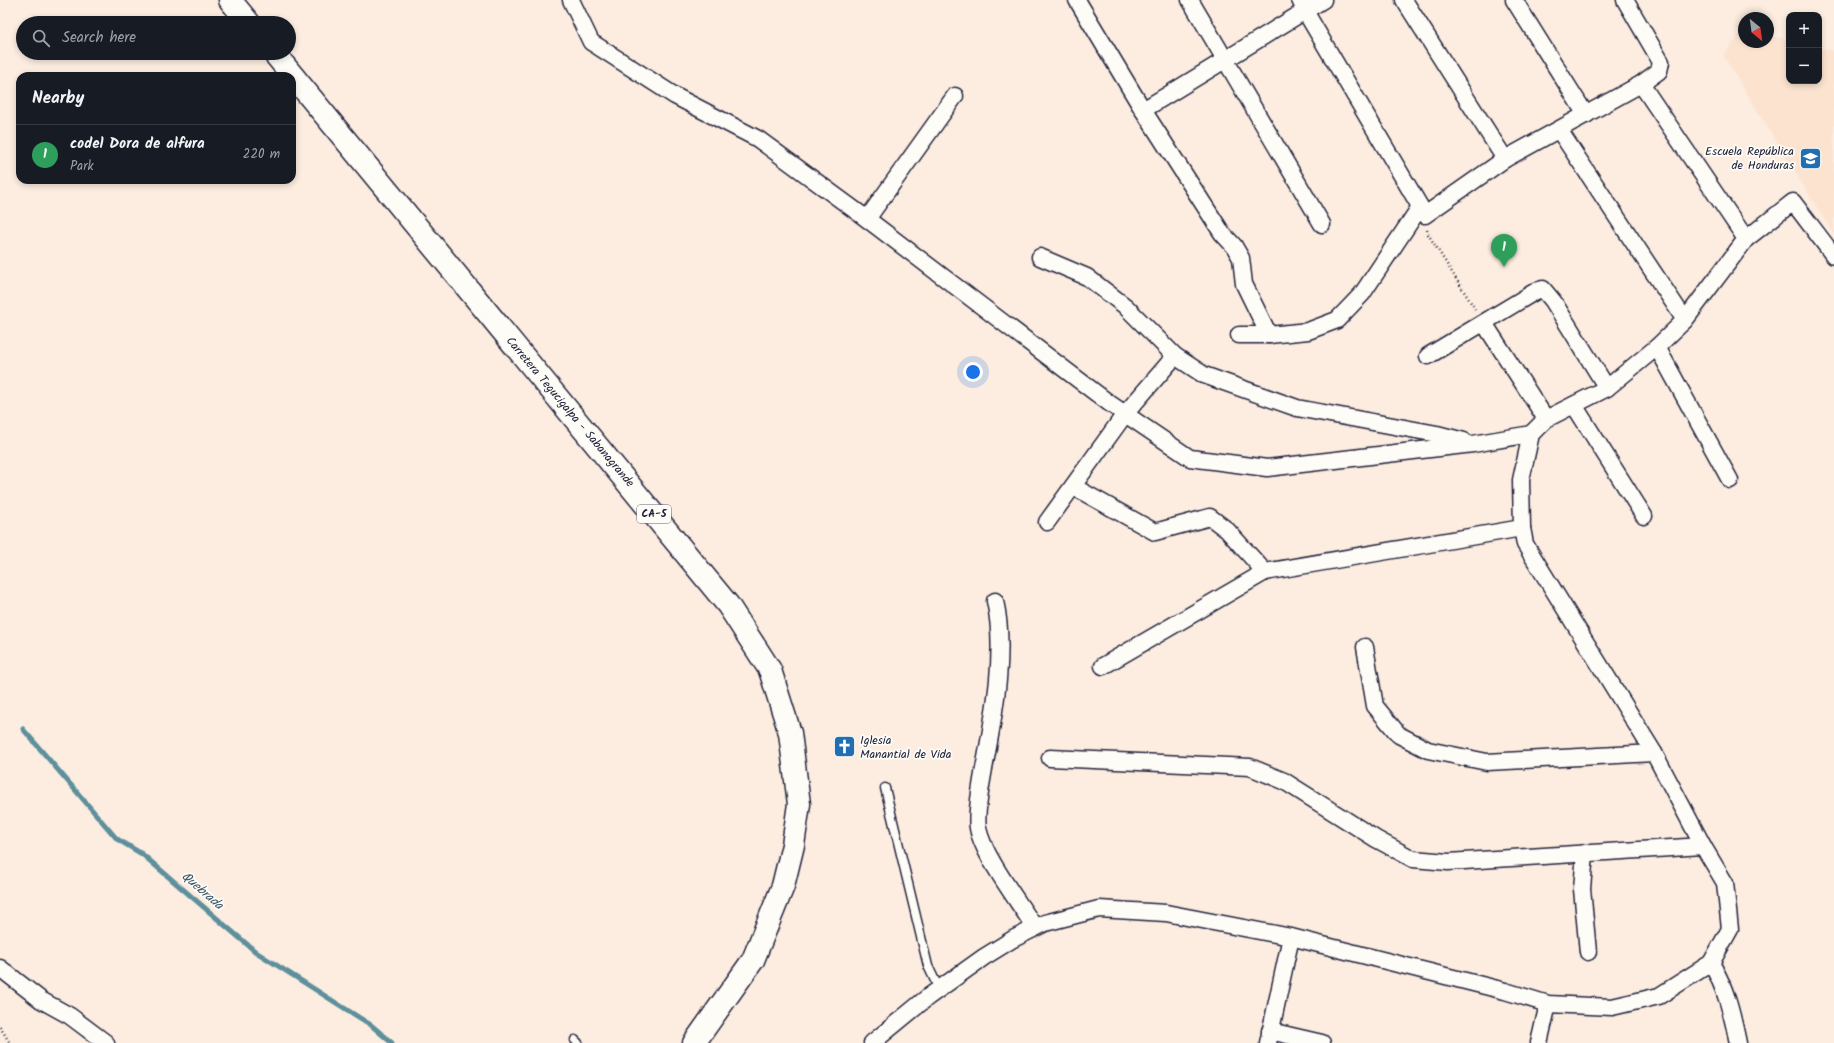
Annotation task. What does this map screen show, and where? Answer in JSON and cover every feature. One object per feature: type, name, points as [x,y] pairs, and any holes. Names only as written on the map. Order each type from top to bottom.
[{"type":"highway","points":[[230,0],[244,16]]},
{"type":"highway","name":"Carretera Tegucigalpa - Sabanagrande","points":[[280,60],[290,72]]},
{"type":"highway","name":"Carretera Tegucigalpa - Sabanagrande","points":[[296,80],[700,569],[728,605],[770,670],[791,741],[799,804],[793,845],[784,886],[753,960],[694,1043]]},
{"type":"street","points":[[571,0],[591,42],[675,96],[758,138],[867,218],[1125,414],[1190,458],[1267,468],[1473,444],[1531,434]]},
{"type":"street","points":[[1077,0],[1143,110],[1222,233],[1234,246],[1241,258],[1244,272],[1244,284],[1269,335]]},
{"type":"street","points":[[1190,0],[1322,224]]},
{"type":"street","points":[[1143,110],[1225,59],[1302,6],[1323,0]]},
{"type":"street","points":[[1404,0],[1505,159]]},
{"type":"street","points":[[1514,0],[1586,115]]},
{"type":"street","points":[[1239,335],[1269,335],[1308,331],[1337,320],[1362,294],[1422,211],[1505,159],[1641,84],[1658,71],[1661,62],[1624,0]]},
{"type":"street","points":[[1302,6],[1422,211]]},
{"type":"street","points":[[1641,84],[1746,240]]},
{"type":"street","points":[[867,218],[954,96]]},
{"type":"street","points":[[1560,130],[1685,320]]},
{"type":"street","points":[[872,1043],[939,990],[984,957],[1045,923],[1099,909],[1166,913],[1291,937],[1505,991],[1548,1004],[1612,1006],[1659,996],[1711,962],[1730,929],[1725,883],[1703,846],[1654,753],[1525,544],[1522,528],[1521,480],[1531,434],[1546,419],[1608,388],[1657,347],[1685,320],[1746,240],[1793,202],[1834,256]]},
{"type":"street","points":[[1040,257],[1087,277],[1125,306],[1175,356],[1204,375],[1297,408],[1437,434],[1473,444]]},
{"type":"street","points":[[1428,356],[1536,290],[1543,289],[1553,301],[1608,388]]},
{"type":"street","points":[[1484,323],[1546,419]]},
{"type":"street","points":[[1657,347],[1730,480]]},
{"type":"street","points":[[1047,522],[1074,487],[1125,414],[1175,356]]},
{"type":"street","points":[[1574,405],[1644,516]]},
{"type":"street","points":[[1074,487],[1155,532],[1210,516],[1227,530],[1265,572]]},
{"type":"street","points":[[1103,666],[1265,572],[1522,528]]},
{"type":"street","points":[[995,601],[999,619],[999,663],[992,728],[982,784],[978,827],[985,849],[1035,928]]},
{"type":"street","points":[[1365,647],[1375,706],[1399,735],[1428,750],[1487,762],[1654,753]]},
{"type":"street","points":[[1050,758],[1250,768],[1284,781],[1376,840],[1414,859],[1448,862],[1703,846]]},
{"type":"street","points":[[1585,853],[1582,888],[1588,952]]},
{"type":"street","points":[[1291,937],[1269,1037],[1322,1043]]},
{"type":"street","points":[[1711,962],[1724,988],[1732,1013],[1738,1043]]},
{"type":"street","points":[[0,968],[41,1000],[70,1016],[106,1043]]},
{"type":"street","points":[[1539,1043],[1548,1004]]},
{"type":"lane","points":[[885,788],[928,966],[939,990]]},
{"type":"path","points":[[1422,211],[1428,234],[1484,323]]},
{"type":"path","points":[[0,1027],[10,1043]]},
{"type":"shaded area","name":"Escuela República de Honduras","points":[[1738,36],[1738,48],[1774,48],[1774,36],[1786,39],[1786,84],[1822,84],[1822,49],[1834,51],[1834,235],[1723,55]]},
{"type":"waterway","name":"Quebrada","points":[[23,729],[117,839],[142,854],[256,952],[371,1025],[392,1043]]},
{"type":"place","name":"Escuela República de Honduras","points":[[1810,158]]},
{"type":"place","name":"codel Dora de alfura","points":[[1504,267]]},
{"type":"place","name":"Iglesia Manantial de Vida","points":[[844,747]]}]
